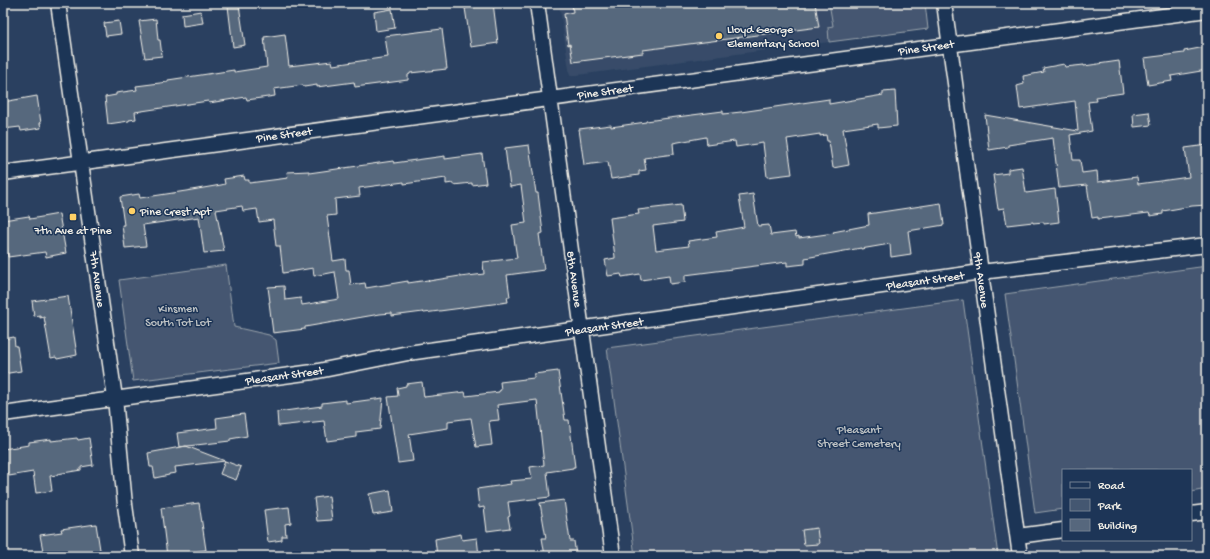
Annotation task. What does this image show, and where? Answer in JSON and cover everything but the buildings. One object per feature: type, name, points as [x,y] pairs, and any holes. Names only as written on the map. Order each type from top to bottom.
[{"type":"street","name":"7th Avenue","points":[[58,3],[115,398],[125,505],[132,556]]},
{"type":"street","name":"8th Avenue","points":[[537,3],[612,556]]},
{"type":"street","name":"9th Avenue","points":[[944,3],[1020,556]]},
{"type":"street","name":"Pine Street","points":[[3,172],[1207,10]]},
{"type":"street","name":"Pleasant Street","points":[[3,414],[313,372],[408,353],[981,272],[1207,245]]},
{"type":"street","points":[[1192,514],[1207,512]]},
{"type":"street","points":[[1018,536],[1062,530]]},
{"type":"shaded area","name":"Lloyd George Elementary School","points":[[559,3],[925,3],[928,29],[570,76]]},
{"type":"green space","points":[[829,3],[925,3],[928,29],[829,42],[828,27],[833,26]]},
{"type":"green space","name":"Kinsmen South Tot Lot","points":[[226,265],[234,327],[269,335],[276,340],[279,363],[133,381],[119,280]]},
{"type":"green space","points":[[1207,266],[1207,489],[1192,492],[1192,469],[1062,469],[1062,509],[1035,513],[1005,294]]},
{"type":"green space","name":"Pleasant Street Cemetery","points":[[963,300],[998,556],[635,556],[607,348]]},
{"type":"place","name":"Lloyd George Elementary School","points":[[719,36]]},
{"type":"place","name":"Pine Crest Apt","points":[[132,211]]},
{"type":"place","name":"7th Ave at Pine","points":[[73,217]]}]
